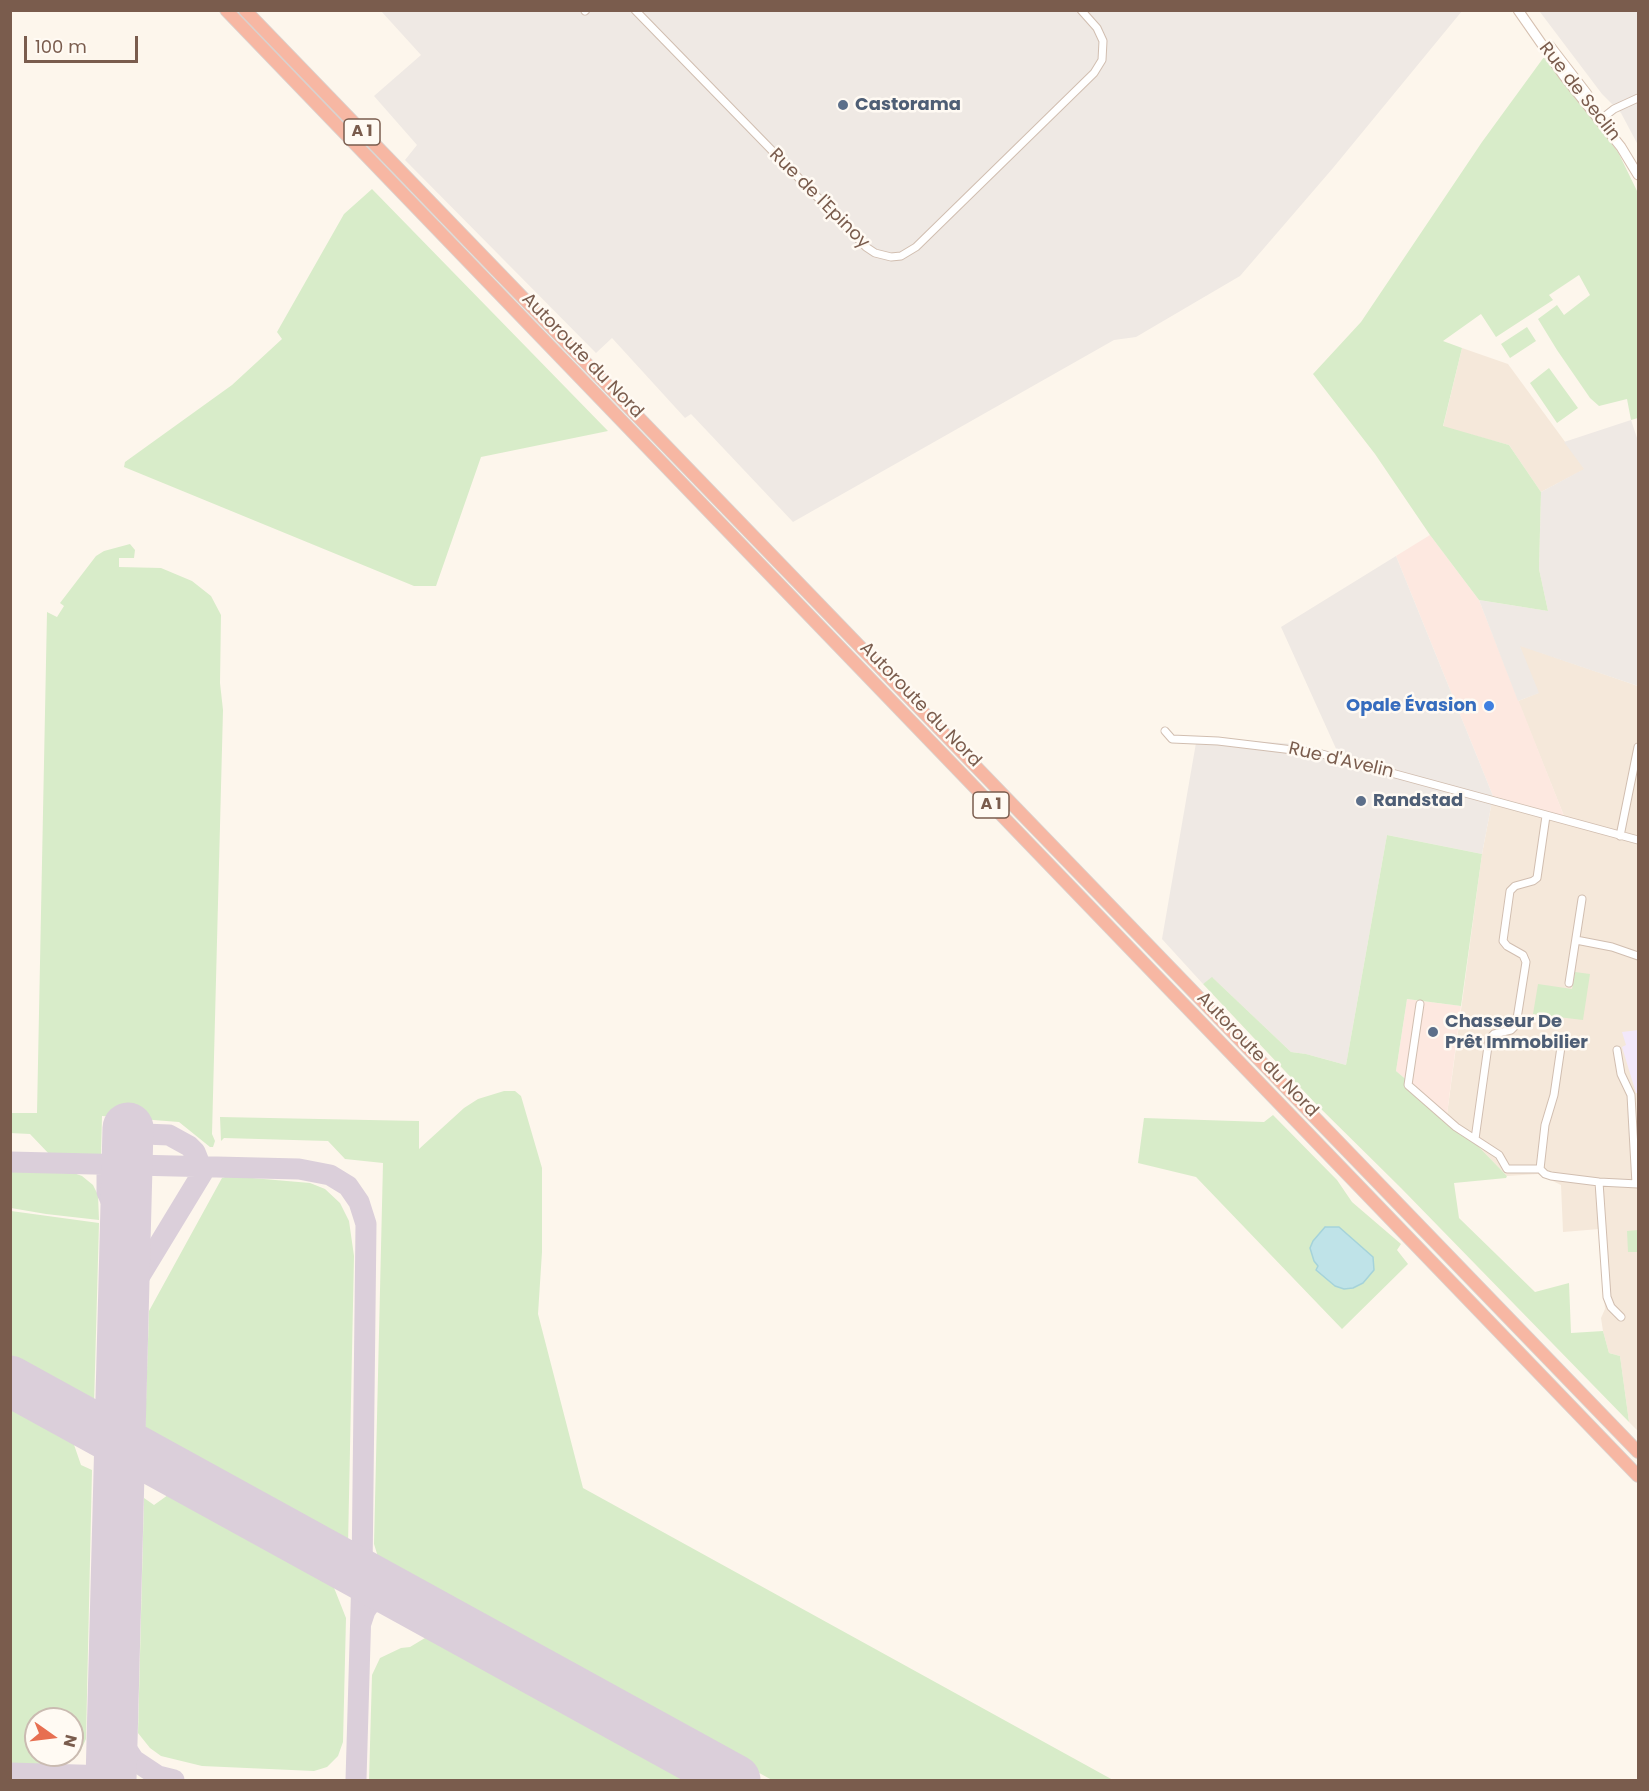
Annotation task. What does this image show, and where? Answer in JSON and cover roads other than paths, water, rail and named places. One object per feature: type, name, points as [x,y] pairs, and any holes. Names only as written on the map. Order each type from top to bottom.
[{"type":"highway","name":"Autoroute du Nord","points":[[226,10],[360,152],[1638,1476]]},
{"type":"highway","name":"Autoroute du Nord","points":[[245,10],[1638,1452]]},
{"type":"main road","name":"Rue de Seclin","points":[[1518,10],[1564,76],[1603,118],[1638,175]]},
{"type":"main road","points":[[1526,10],[1638,164]]},
{"type":"street","name":"Rue de l'Epinoy","points":[[635,10],[866,247],[875,253],[891,257],[901,255],[915,247],[1099,66],[1103,54],[1103,41],[1097,28],[1081,10]]},
{"type":"street","points":[[1603,118],[1614,109],[1638,98]]},
{"type":"street","name":"Rue d'Avelin","points":[[1166,731],[1172,739],[1220,741],[1318,753],[1638,840]]},
{"type":"street","points":[[1620,836],[1638,747]]},
{"type":"street","points":[[1474,1139],[1489,1039],[1494,1034],[1511,1030],[1516,1026],[1524,972],[1524,956],[1503,941],[1510,891],[1515,886],[1537,878],[1546,816]]},
{"type":"street","points":[[1569,983],[1582,900]]},
{"type":"street","points":[[1576,940],[1607,946],[1638,956]]},
{"type":"street","points":[[1420,1004],[1408,1085],[1456,1127],[1499,1155],[1507,1169],[1540,1169],[1549,1176],[1637,1184],[1631,1095],[1621,1074],[1617,1050]]},
{"type":"street","points":[[1540,1169],[1545,1125],[1554,1095],[1561,1047]]},
{"type":"street","points":[[1599,1182],[1608,1300],[1614,1311],[1621,1317]]},
{"type":"water","points":[[1325,1227],[1339,1227],[1373,1257],[1374,1270],[1363,1283],[1344,1289],[1335,1286],[1316,1270],[1318,1266],[1310,1248]]},
{"type":"place","name":"Castorama","points":[[843,105]]},
{"type":"place","name":"Opale Évasion","points":[[1489,706]]},
{"type":"place","name":"Randstad","points":[[1361,801]]},
{"type":"place","name":"Chasseur De Prêt Immobilier","points":[[1433,1032]]}]
